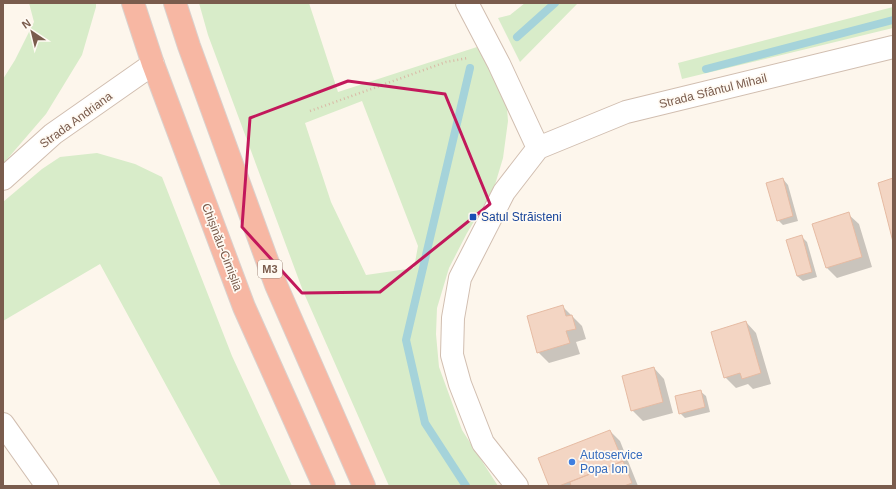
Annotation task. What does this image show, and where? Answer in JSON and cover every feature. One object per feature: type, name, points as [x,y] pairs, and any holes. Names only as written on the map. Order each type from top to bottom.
[{"type":"highway","name":"Chișinău-Cimișlia","points":[[134,3],[153,64],[244,307],[324,486]]},
{"type":"highway","name":"M3","points":[[175,3],[189,46],[276,285],[364,486]]},
{"type":"street","points":[[467,3],[502,70],[538,148],[504,192],[460,278],[453,318],[452,355],[460,384],[483,443],[517,486]]},
{"type":"street","name":"Strada Sfântul Mihail","points":[[538,148],[626,112],[893,47]]},
{"type":"street","name":"Strada Andriana","points":[[3,179],[53,134],[153,64]]},
{"type":"street","points":[[3,424],[47,486]]},
{"type":"path","points":[[310,111],[446,62],[466,58],[502,70]]},
{"type":"highlighted area","points":[[348,81],[445,94],[490,204],[380,292],[302,293],[242,227],[250,118]]},
{"type":"green space","points":[[29,3],[96,3],[96,7],[82,55],[46,114],[3,164],[3,79],[15,60],[34,22]]},
{"type":"green space","points":[[199,3],[309,3],[338,92],[477,47],[506,95],[508,121],[503,158],[494,188],[467,233],[449,268],[437,308],[436,334],[439,367],[462,430],[498,486],[389,486],[303,291],[208,35]],"holes":[[[362,101],[418,246],[414,268],[366,275],[331,202],[305,123]]]},
{"type":"green space","points":[[525,3],[578,3],[520,62],[498,18],[510,15]]},
{"type":"green space","points":[[893,7],[893,28],[682,79],[678,63]]},
{"type":"green space","points":[[97,153],[135,164],[162,177],[232,356],[292,486],[221,486],[100,264],[3,321],[3,202],[42,169],[60,157]]},
{"type":"building","points":[[783,178],[793,216],[777,221],[766,183]]},
{"type":"building","points":[[893,178],[893,242],[878,183]]},
{"type":"building","points":[[849,212],[862,257],[826,268],[812,224]]},
{"type":"building","points":[[802,235],[812,272],[797,276],[786,240]]},
{"type":"building","points":[[563,305],[566,316],[572,315],[576,329],[566,331],[570,343],[537,353],[527,316]]},
{"type":"building","points":[[746,321],[761,373],[742,379],[740,373],[724,378],[711,332]]},
{"type":"building","points":[[654,367],[663,402],[631,411],[622,376]]},
{"type":"building","points":[[701,390],[705,407],[679,414],[675,396]]},
{"type":"building","points":[[610,430],[623,461],[559,486],[549,486],[538,458]]},
{"type":"building","points":[[623,461],[632,483],[624,486],[571,486],[570,482]]},
{"type":"waterway","points":[[517,37],[555,3]]},
{"type":"waterway","points":[[706,69],[893,20]]},
{"type":"waterway","points":[[466,486],[425,423],[406,340],[470,68]]},
{"type":"place","name":"Satul Străisteni","points":[[473,217]]},
{"type":"place","name":"Autoservice Popa Ion","points":[[572,462]]}]
